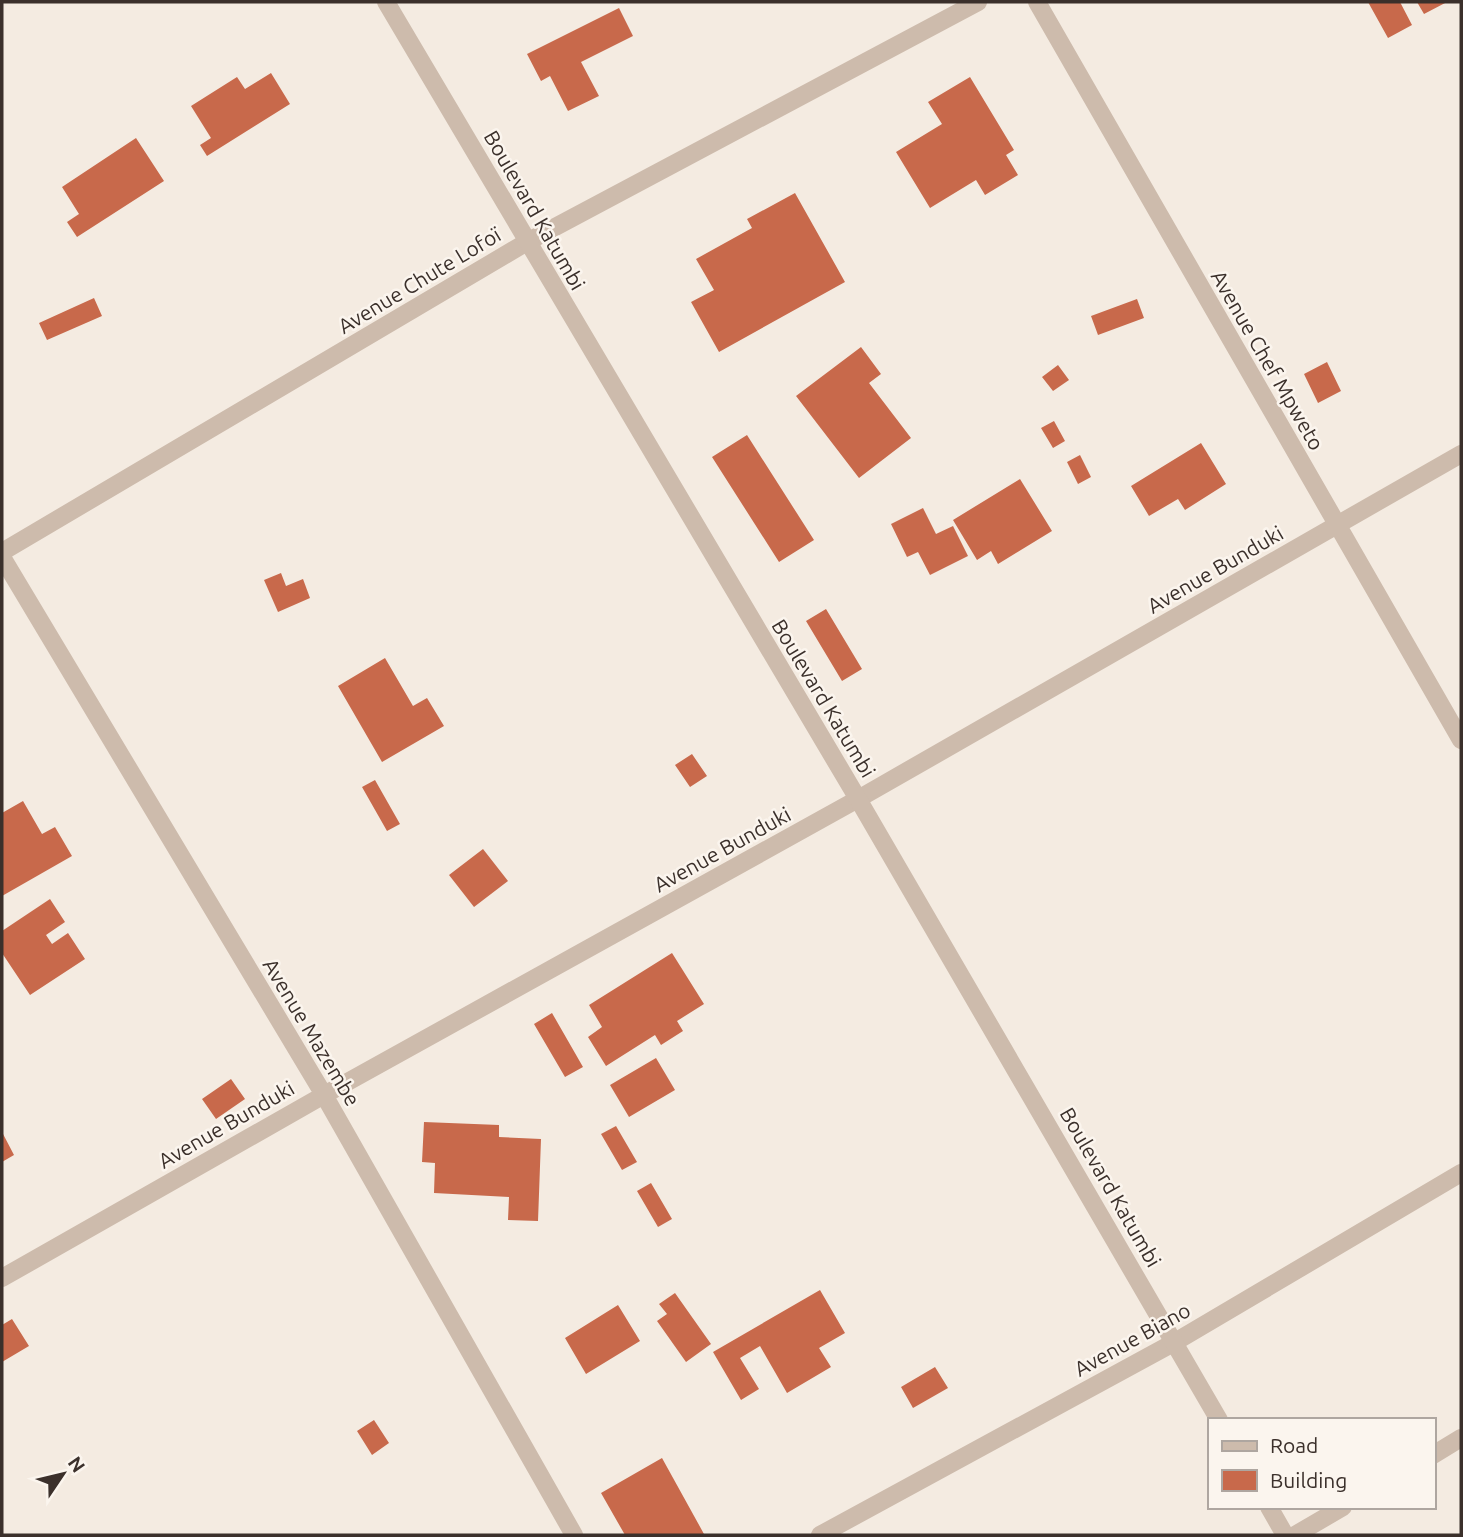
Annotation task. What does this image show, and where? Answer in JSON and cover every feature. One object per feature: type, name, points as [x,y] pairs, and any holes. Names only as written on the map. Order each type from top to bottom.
[{"type":"street","name":"Boulevard Katumbi","points":[[386,2],[858,799],[1218,1418]]},
{"type":"street","name":"Avenue Chute Lofoï","points":[[2,554],[527,242],[978,2]]},
{"type":"street","name":"Avenue Chef Mpweto","points":[[1037,2],[1461,740]]},
{"type":"street","name":"Avenue Bunduki","points":[[2,1278],[324,1095],[858,799],[1461,454]]},
{"type":"street","name":"Avenue Mazembe","points":[[2,554],[324,1095],[574,1535]]},
{"type":"street","name":"Avenue Biano","points":[[820,1535],[1175,1342],[1461,1173]]},
{"type":"street","points":[[1435,1454],[1461,1438]]},
{"type":"street","points":[[1270,1509],[1285,1535]]},
{"type":"street","points":[[1295,1535],[1340,1509]]},
{"type":"building","points":[[1368,2],[1400,2],[1412,25],[1388,38]]},
{"type":"building","points":[[1417,2],[1447,2],[1424,14]]},
{"type":"building","points":[[619,8],[633,36],[581,62],[599,96],[568,111],[550,76],[541,81],[527,54]]},
{"type":"building","points":[[271,73],[290,104],[207,156],[200,145],[211,138],[191,106],[237,77],[245,89]]},
{"type":"building","points":[[970,77],[1014,150],[1006,155],[1018,175],[985,195],[976,180],[930,208],[896,152],[942,124],[928,102]]},
{"type":"building","points":[[136,138],[164,181],[77,237],[67,222],[79,214],[62,187]]},
{"type":"building","points":[[795,193],[845,282],[719,352],[691,302],[714,290],[696,259],[752,228],[747,219]]},
{"type":"building","points":[[94,298],[102,316],[47,340],[39,323]]},
{"type":"building","points":[[1137,299],[1144,318],[1098,335],[1091,316]]},
{"type":"building","points":[[861,347],[881,374],[869,383],[911,438],[859,478],[796,396]]},
{"type":"building","points":[[1327,362],[1341,391],[1318,403],[1304,374]]},
{"type":"building","points":[[1058,365],[1069,380],[1053,391],[1042,377]]},
{"type":"building","points":[[1054,421],[1065,441],[1053,448],[1041,428]]},
{"type":"building","points":[[747,435],[814,540],[779,562],[712,457]]},
{"type":"building","points":[[1201,443],[1226,484],[1185,510],[1178,499],[1149,516],[1131,486]]},
{"type":"building","points":[[1080,455],[1091,477],[1078,484],[1067,462]]},
{"type":"building","points":[[1020,479],[1052,531],[998,564],[991,551],[977,560],[953,520]]},
{"type":"building","points":[[923,508],[936,534],[953,526],[968,556],[930,575],[918,552],[907,557],[891,524]]},
{"type":"building","points":[[281,573],[286,586],[303,579],[310,598],[278,612],[264,580]]},
{"type":"building","points":[[826,609],[862,669],[842,681],[806,621]]},
{"type":"building","points":[[385,658],[413,706],[427,698],[444,726],[382,762],[338,686]]},
{"type":"building","points":[[692,754],[707,776],[690,787],[675,765]]},
{"type":"building","points":[[375,780],[400,824],[387,831],[362,787]]},
{"type":"building","points":[[23,801],[42,834],[55,827],[72,856],[2,896],[2,813]]},
{"type":"building","points":[[483,849],[508,881],[474,907],[449,875]]},
{"type":"building","points":[[50,899],[65,922],[46,935],[52,944],[68,933],[85,959],[30,995],[2,953],[2,931]]},
{"type":"building","points":[[672,953],[704,1004],[677,1021],[683,1031],[661,1045],[655,1035],[606,1066],[588,1037],[602,1027],[589,1005]]},
{"type":"building","points":[[552,1013],[583,1067],[565,1077],[534,1024]]},
{"type":"building","points":[[656,1058],[675,1090],[629,1117],[610,1085]]},
{"type":"building","points":[[231,1079],[245,1099],[216,1119],[202,1099]]},
{"type":"building","points":[[424,1122],[499,1125],[499,1137],[541,1139],[538,1221],[508,1220],[509,1197],[434,1193],[435,1163],[422,1162]]},
{"type":"building","points":[[616,1126],[637,1162],[622,1170],[601,1134]]},
{"type":"building","points":[[2,1132],[14,1155],[2,1162]]},
{"type":"building","points":[[651,1183],[672,1219],[658,1227],[637,1191]]},
{"type":"building","points":[[820,1290],[845,1333],[819,1348],[831,1367],[787,1393],[760,1346],[740,1358],[759,1389],[741,1400],[713,1352]]},
{"type":"building","points":[[675,1293],[711,1344],[686,1362],[657,1321],[667,1314],[659,1304]]},
{"type":"building","points":[[618,1305],[640,1341],[586,1374],[565,1338]]},
{"type":"building","points":[[12,1319],[29,1346],[2,1362],[2,1325]]},
{"type":"building","points":[[935,1367],[948,1388],[913,1408],[901,1387]]},
{"type":"building","points":[[374,1420],[389,1443],[372,1455],[357,1431]]},
{"type":"building","points":[[662,1458],[704,1534],[625,1535],[601,1493]]}]
